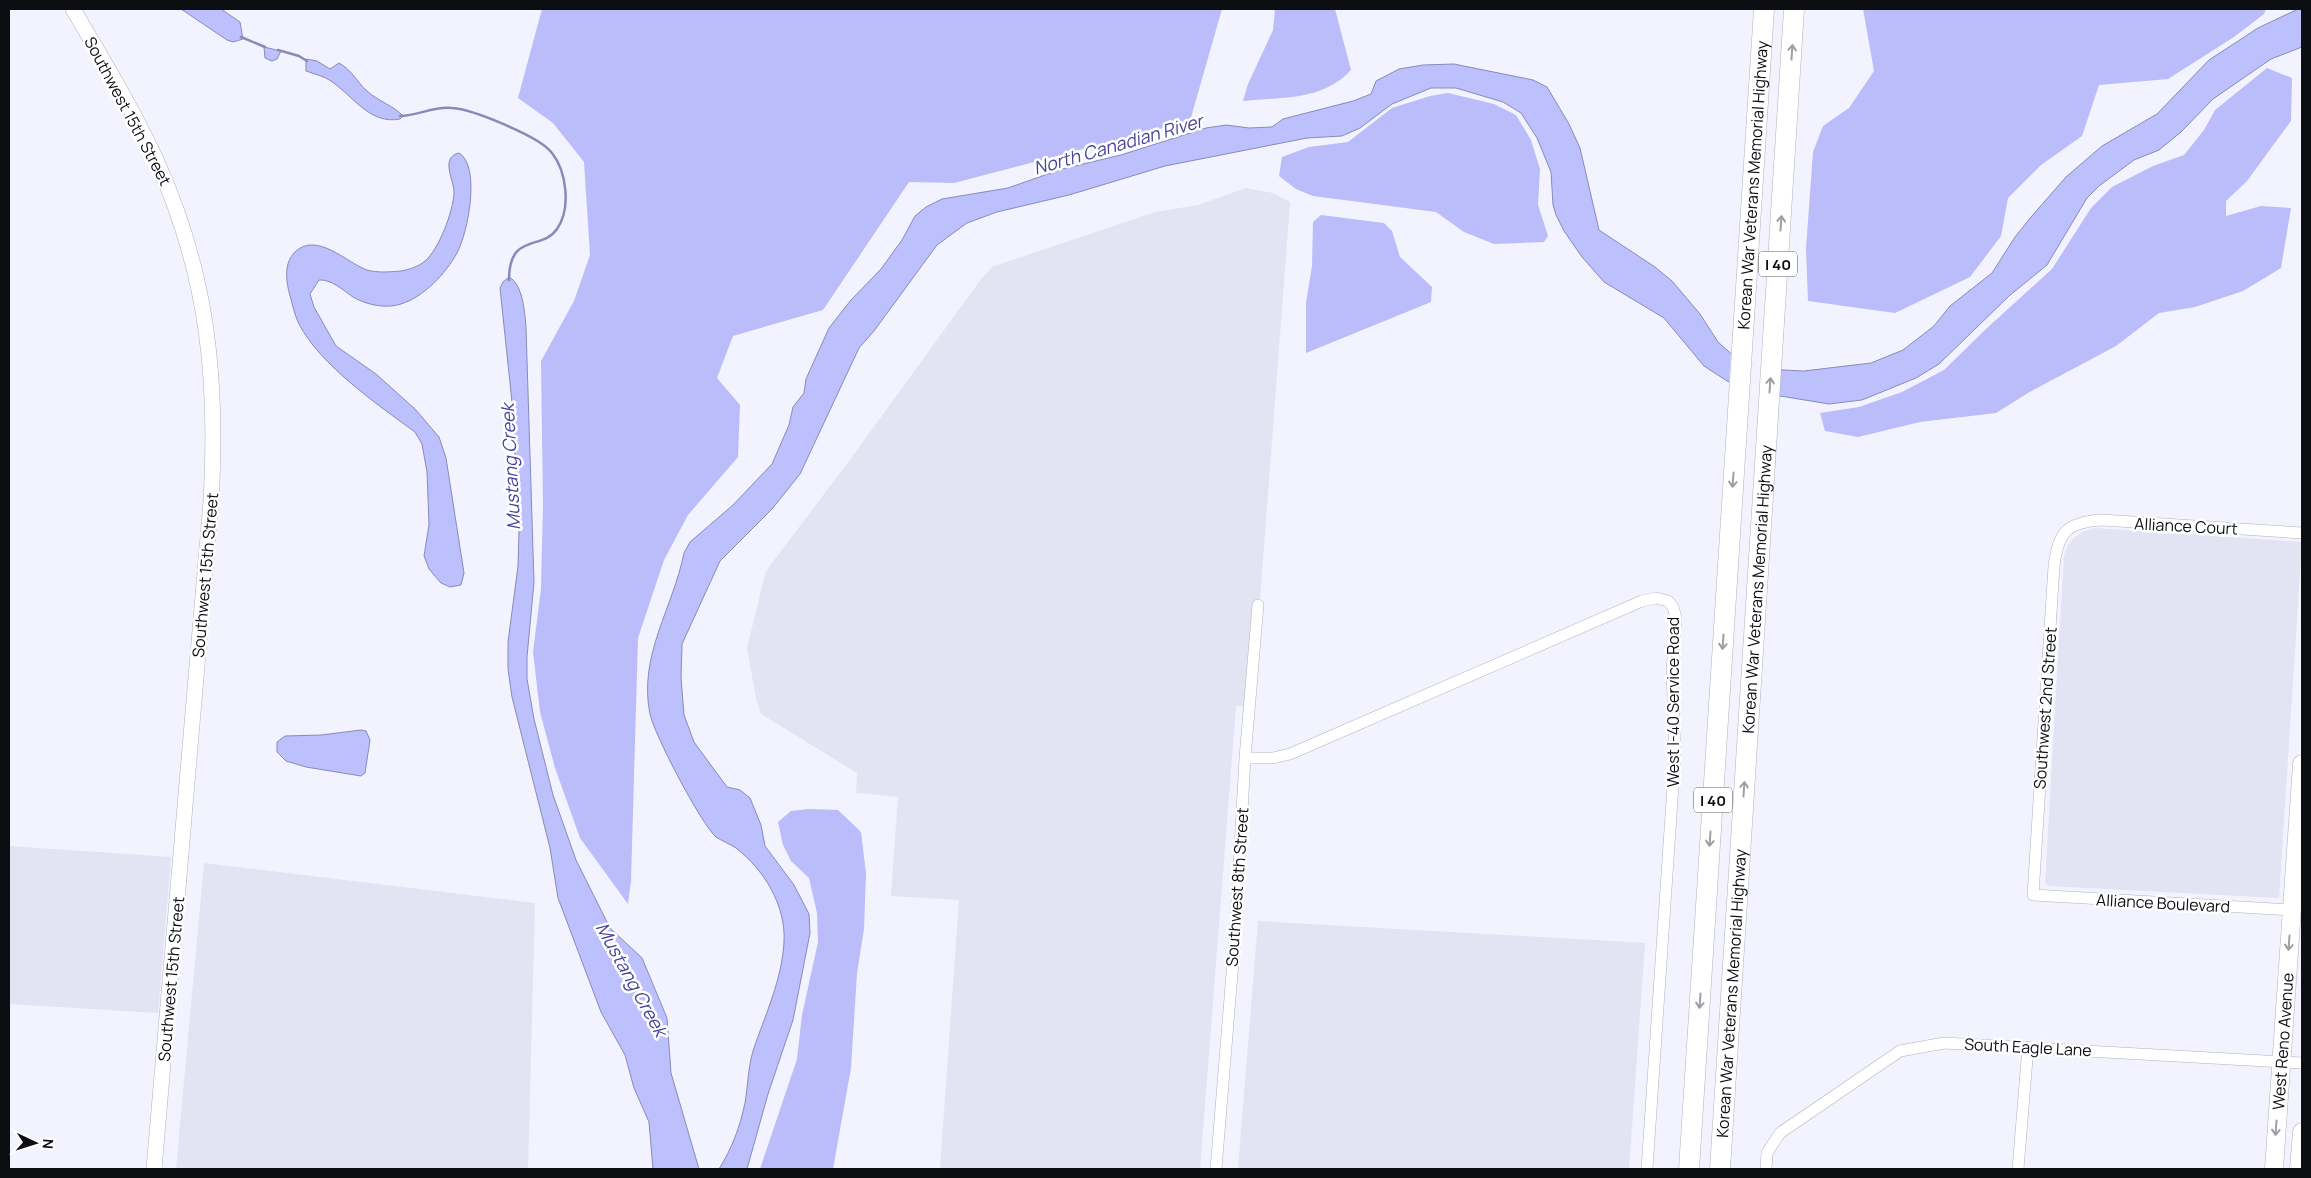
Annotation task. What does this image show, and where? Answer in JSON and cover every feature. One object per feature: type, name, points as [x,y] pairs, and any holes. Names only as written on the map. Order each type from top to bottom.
[{"type":"highway","name":"Korean War Veterans Memorial Highway","points":[[1689,1169],[1764,9]]},
{"type":"highway","name":"Korean War Veterans Memorial Highway","points":[[1720,1169],[1794,9]]},
{"type":"main road","name":"Southwest 15th Street","points":[[73,9],[141,130],[172,197],[190,250],[200,289],[211,362],[214,444],[211,502],[154,1169]]},
{"type":"main road","name":"West Reno Avenue","points":[[2274,1169],[2281,1062],[2295,977],[2292,910],[2302,764]]},
{"type":"main road","points":[[2299,1169],[2302,1132]]},
{"type":"street","name":"Alliance Court","points":[[2071,527],[2083,521],[2102,520],[2302,533]]},
{"type":"street","name":"Southwest 2nd Street","points":[[2033,896],[2054,566],[2058,543],[2062,534],[2071,527]]},
{"type":"street","name":"West I-40 Service Road","points":[[1245,758],[1273,758],[1290,754],[1642,601],[1656,598],[1668,601],[1673,607],[1676,618],[1672,670],[1674,756],[1647,1169]]},
{"type":"street","name":"Southwest 8th Street","points":[[1216,1169],[1235,937],[1245,758],[1258,605]]},
{"type":"street","name":"Alliance Boulevard","points":[[2033,896],[2292,910]]},
{"type":"street","name":"South Eagle Lane","points":[[1766,1169],[1766,1153],[1780,1133],[1900,1051],[1944,1043],[2302,1064]]},
{"type":"street","points":[[2018,1169],[2028,1047]]},
{"type":"shaded area","points":[[542,9],[1222,9],[1190,121],[954,183],[909,182],[823,310],[733,336],[717,378],[740,405],[738,457],[688,515],[664,560],[638,638],[631,881],[628,904],[580,838],[555,768],[540,712],[533,652],[541,589],[543,505],[541,361],[574,301],[590,255],[584,162],[553,123],[518,98]]},
{"type":"shaded area","points":[[1275,9],[1335,9],[1351,70],[1340,80],[1315,92],[1286,98],[1243,101],[1248,84],[1273,30]]},
{"type":"shaded area","points":[[1863,9],[2266,9],[2264,14],[2234,37],[2168,79],[2099,85],[2082,136],[2041,165],[2008,198],[2001,236],[1970,277],[1895,313],[1808,301],[1806,248],[1813,152],[1823,126],[1849,108],[1874,71]]},
{"type":"shaded area","points":[[2267,68],[2292,78],[2291,121],[2247,181],[2226,201],[2226,216],[2261,206],[2291,208],[2281,268],[2243,291],[2195,307],[2159,313],[2116,346],[2028,393],[1996,413],[1920,422],[1858,437],[1825,431],[1820,413],[1859,407],[1902,392],[1944,370],[2052,269],[2091,208],[2112,187],[2153,166],[2184,155],[2204,130],[2215,110]]},
{"type":"shaded area","points":[[1448,93],[1494,104],[1516,115],[1531,140],[1540,169],[1538,205],[1548,236],[1544,242],[1494,244],[1464,232],[1436,212],[1313,196],[1296,189],[1279,176],[1282,157],[1309,147],[1348,142],[1392,108],[1430,96]]},
{"type":"shaded area","points":[[1246,188],[1273,193],[1290,202],[1252,706],[1236,706],[1200,1169],[940,1169],[959,900],[891,896],[898,797],[856,793],[857,773],[761,714],[756,698],[747,648],[766,571],[992,267],[1155,212],[1198,205]]},
{"type":"shaded area","points":[[1321,215],[1384,223],[1392,231],[1400,257],[1432,287],[1431,302],[1306,353],[1306,303],[1312,266],[1313,222]]},
{"type":"shaded area","points":[[2095,528],[2302,542],[2279,898],[2049,886],[2045,883],[2064,556],[2068,545],[2074,538],[2084,531]]},
{"type":"shaded area","points":[[808,809],[838,810],[861,832],[866,873],[864,929],[857,973],[851,1068],[833,1169],[760,1169],[797,1059],[802,1015],[818,942],[817,913],[809,878],[791,861],[783,845],[778,822],[791,811]]},
{"type":"shaded area","points":[[9,846],[171,857],[158,1013],[9,1004]]},
{"type":"shaded area","points":[[204,863],[535,903],[528,1169],[176,1169]]},
{"type":"shaded area","points":[[1258,921],[1645,943],[1629,1169],[1238,1169]]},
{"type":"water","points":[[181,9],[221,9],[240,22],[243,39],[233,42],[227,40]]},
{"type":"water","points":[[2298,9],[2302,9],[2302,47],[2271,59],[2213,99],[2181,132],[2159,150],[2134,160],[2099,186],[2087,198],[2047,265],[2009,296],[1939,364],[1916,378],[1862,400],[1829,404],[1762,393],[1727,381],[1704,366],[1664,318],[1604,282],[1582,257],[1564,231],[1556,215],[1553,205],[1551,172],[1537,138],[1521,113],[1503,102],[1456,88],[1431,88],[1392,104],[1360,128],[1342,136],[1307,138],[1165,166],[1069,195],[997,212],[967,223],[937,245],[874,331],[859,348],[800,474],[772,509],[720,561],[682,644],[681,678],[684,715],[694,742],[727,787],[740,790],[750,798],[761,825],[765,846],[794,885],[809,914],[810,933],[793,1020],[768,1094],[747,1169],[719,1169],[732,1145],[743,1112],[753,1051],[780,970],[783,956],[784,928],[777,902],[764,878],[756,867],[736,848],[716,837],[709,829],[690,798],[660,740],[650,714],[648,693],[649,672],[653,652],[684,553],[690,542],[733,505],[772,464],[789,425],[793,407],[804,393],[806,379],[829,328],[851,300],[881,269],[902,240],[915,216],[926,207],[942,199],[1008,188],[1062,169],[1121,155],[1206,128],[1226,125],[1249,128],[1272,127],[1283,119],[1353,101],[1371,94],[1376,81],[1399,69],[1423,65],[1454,64],[1533,80],[1547,87],[1569,124],[1580,148],[1599,230],[1655,267],[1672,281],[1700,314],[1718,342],[1736,358],[1762,369],[1804,371],[1871,363],[1903,350],[1934,326],[1950,306],[1992,273],[2015,237],[2031,217],[2066,177],[2102,146],[2157,114],[2209,60],[2258,28]]},
{"type":"water","points":[[264,47],[281,51],[277,59],[272,61],[265,58]]},
{"type":"water","points":[[306,59],[317,61],[330,69],[339,63],[367,91],[403,116],[400,119],[389,120],[371,114],[331,81],[306,71]]},
{"type":"water","points":[[459,153],[466,160],[470,171],[471,185],[468,216],[457,253],[434,283],[410,301],[389,306],[364,302],[332,283],[323,280],[319,280],[310,294],[314,307],[336,346],[376,374],[415,409],[439,437],[446,458],[464,573],[461,585],[450,587],[441,583],[429,569],[424,556],[429,525],[427,472],[422,444],[415,432],[351,383],[335,369],[308,339],[294,312],[288,287],[287,266],[295,252],[304,246],[313,245],[332,251],[371,271],[401,271],[422,263],[435,248],[448,220],[454,193],[449,163],[452,156]]},
{"type":"water","points":[[509,277],[514,281],[520,293],[526,328],[534,582],[527,657],[527,679],[534,719],[553,795],[576,860],[610,928],[642,958],[667,1018],[671,1073],[699,1169],[653,1169],[649,1122],[634,1088],[625,1055],[601,1012],[558,898],[550,848],[512,697],[508,669],[508,642],[518,566],[519,531],[512,402],[500,288]]},
{"type":"water","points":[[366,731],[370,740],[365,773],[361,776],[306,767],[286,761],[277,752],[277,742],[285,736],[321,735]]},
{"type":"pier","points":[[1731,352],[1751,364],[1763,367],[1761,396],[1729,384]]},
{"type":"waterway","name":"Mustang Creek","points":[[241,37],[265,47]]},
{"type":"waterway","name":"Mustang Creek","points":[[278,50],[299,56],[307,61]]},
{"type":"waterway","name":"Mustang Creek","points":[[400,116],[438,108],[452,108],[475,113],[535,139],[552,153],[564,180],[566,201],[561,221],[551,236],[527,245],[514,255],[510,265],[509,280]]},
{"type":"water label","name":"North Canadian River","points":[[1118,144]]}]
